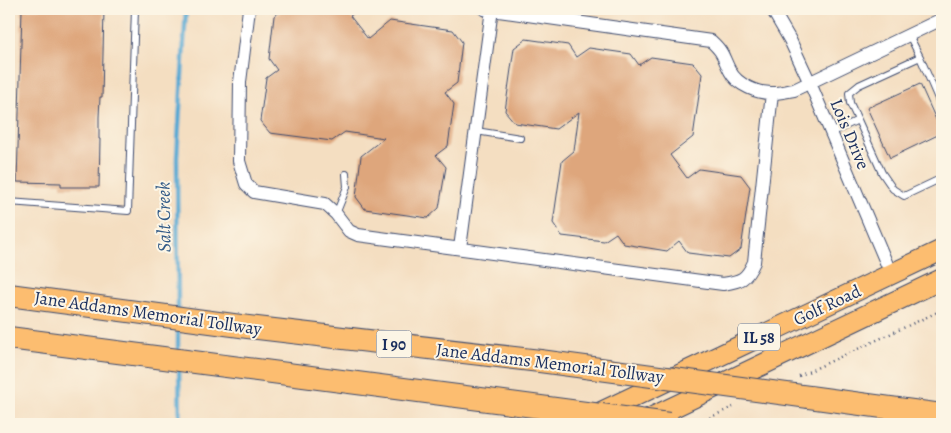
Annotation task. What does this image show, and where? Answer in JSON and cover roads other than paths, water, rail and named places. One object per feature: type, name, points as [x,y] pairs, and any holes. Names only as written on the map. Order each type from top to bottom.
[{"type":"highway","name":"Jane Addams Memorial Tollway","points":[[9,295],[248,327],[540,361],[942,415]]},
{"type":"highway","points":[[9,338],[669,424]]},
{"type":"main road","name":"Golf Road","points":[[576,424],[942,250]]},
{"type":"main road","name":"Golf Road","points":[[638,424],[942,279]]},
{"type":"street","points":[[249,9],[240,82],[239,160],[246,184],[254,192],[325,204],[336,214],[349,231],[358,235],[723,284],[739,281],[748,274],[754,262],[772,93]]},
{"type":"street","points":[[460,248],[476,131],[489,9],[711,41],[722,51],[736,82],[747,87],[772,93],[794,90],[942,19]]},
{"type":"street","name":"Lois Drive","points":[[772,9],[790,40],[810,83],[891,274]]},
{"type":"lane","points":[[9,202],[128,211],[134,9]]},
{"type":"lane","points":[[909,35],[942,108]]},
{"type":"lane","points":[[920,57],[859,86],[849,93],[850,103],[882,173],[893,190],[904,196],[942,178]]},
{"type":"lane","points":[[831,133],[858,120]]},
{"type":"lane","points":[[476,131],[520,138]]},
{"type":"lane","points":[[336,214],[347,187],[346,174]]},
{"type":"waterway","name":"Salt Creek","points":[[178,312],[177,157],[186,9]]},
{"type":"waterway","name":"Salt Creek","points":[[178,325],[178,355]]},
{"type":"waterway","name":"Salt Creek","points":[[179,367],[180,424]]}]
